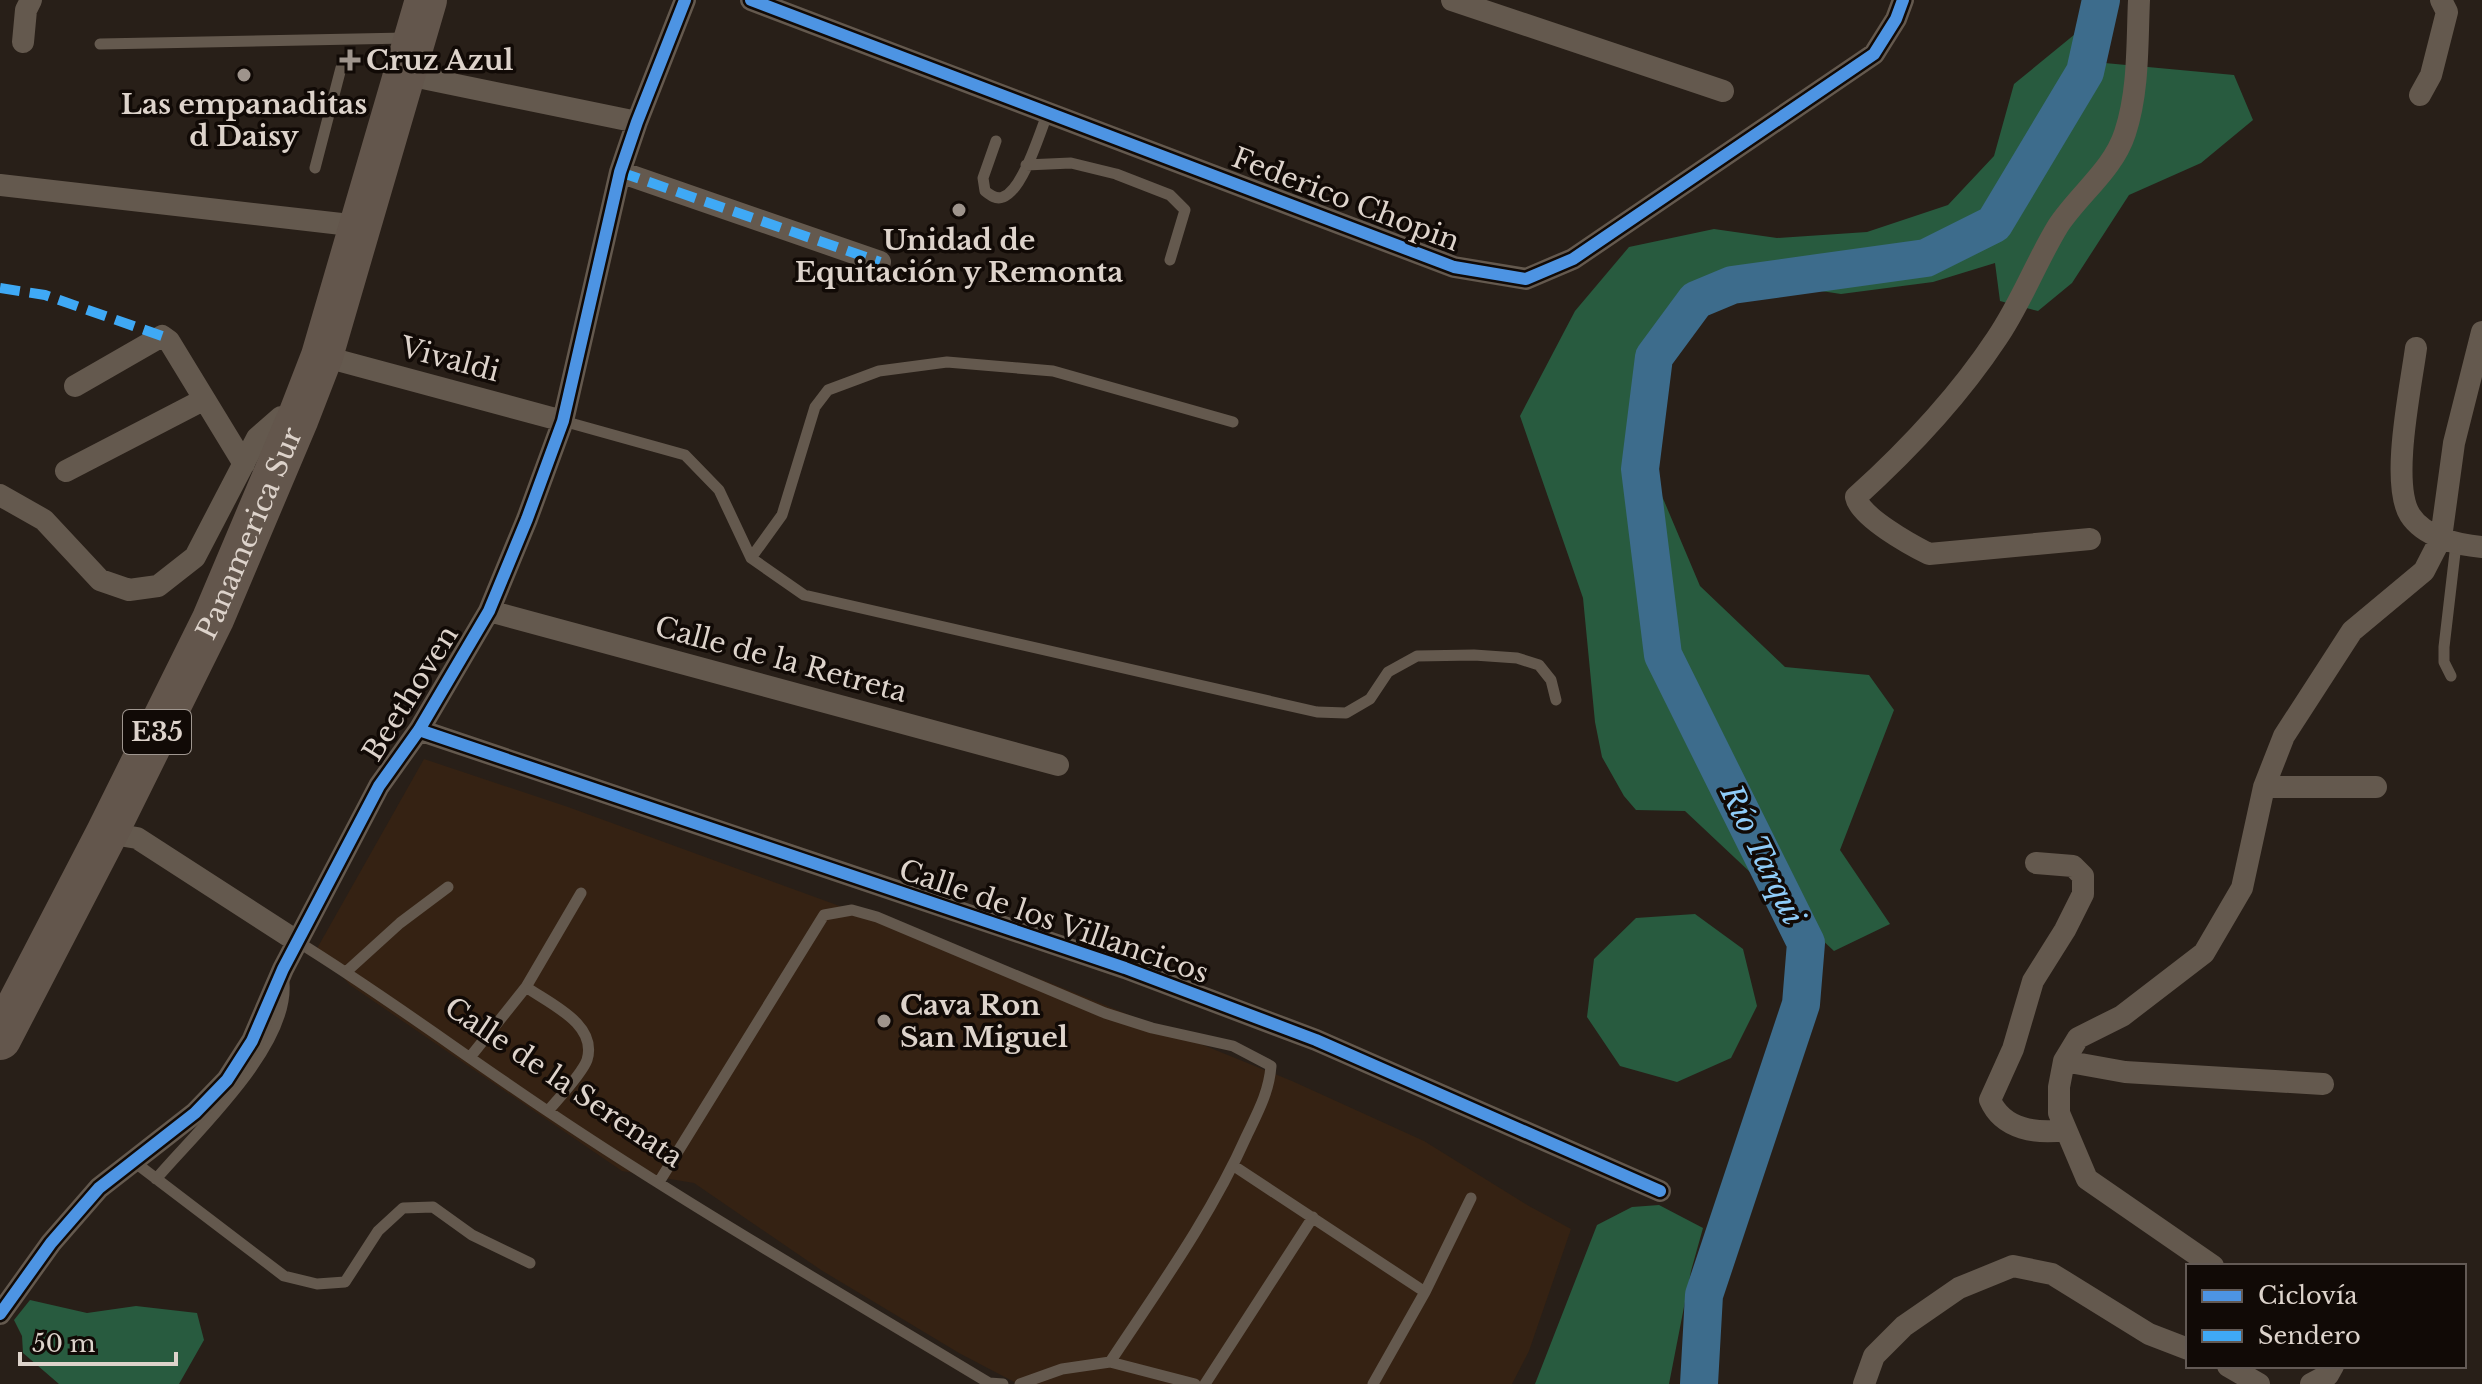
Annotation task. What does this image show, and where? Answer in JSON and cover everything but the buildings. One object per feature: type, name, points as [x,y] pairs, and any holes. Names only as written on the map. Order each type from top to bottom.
[{"type":"highway","name":"Panamerica Sur","points":[[0,1039],[213,619],[298,418],[322,356],[414,37]]},
{"type":"street","points":[[23,42],[26,10],[31,0]]},
{"type":"street","name":"Beethoven","points":[[0,1314],[51,1243],[99,1188],[195,1113],[227,1080],[252,1041],[283,969],[379,786],[419,730],[489,611],[563,421],[620,172],[685,0]]},
{"type":"street","name":"Federico Chopin","points":[[751,0],[1454,267],[1526,279],[1573,259],[1874,54],[1896,19],[1903,0]]},
{"type":"street","points":[[1452,0],[1723,91]]},
{"type":"street","points":[[2090,539],[1929,554],[1909,545],[1865,512],[1858,505],[1856,497],[1928,426],[1996,340],[2059,225],[2115,156],[2126,132],[2135,85],[2139,0]]},
{"type":"street","points":[[2420,95],[2431,75],[2447,12],[2441,0]]},
{"type":"street","points":[[414,37],[637,122]]},
{"type":"street","points":[[620,172],[880,262]]},
{"type":"street","points":[[0,185],[359,226]]},
{"type":"street","points":[[2210,1264],[2087,1179],[2059,1113],[2059,1087],[2064,1061],[2078,1038],[2122,1016],[2204,953],[2242,888],[2264,787],[2284,736],[2352,631],[2424,571],[2448,541],[2454,443],[2482,332]]},
{"type":"street","points":[[75,386],[162,336],[169,341],[244,464]]},
{"type":"street","points":[[2416,348],[2402,466],[2405,503],[2411,517],[2448,541],[2482,547]]},
{"type":"street","name":"Vivaldi","points":[[322,356],[563,421]]},
{"type":"street","points":[[66,471],[203,400]]},
{"type":"street","points":[[0,495],[44,520],[100,580],[129,590],[158,586],[195,557],[257,438],[281,417],[298,418]]},
{"type":"street","name":"Calle de la Retreta","points":[[489,611],[1058,765]]},
{"type":"street","name":"Calle de los Villancicos","points":[[419,730],[1139,973],[1316,1040],[1660,1191]]},
{"type":"street","points":[[2264,787],[2376,787]]},
{"type":"street","name":"Calle de la Serenata","points":[[107,833],[137,838],[298,942]]},
{"type":"street","points":[[2036,863],[2073,866],[2083,876],[2083,894],[2033,981],[2013,1049],[1990,1100],[1995,1112],[2013,1125],[2042,1133],[2066,1130]]},
{"type":"street","points":[[2064,1061],[2125,1072],[2323,1084]]},
{"type":"street","points":[[1864,1384],[1874,1356],[1904,1326],[1959,1288],[2013,1266],[2052,1274],[2149,1334],[2186,1348]]},
{"type":"street","points":[[2231,1368],[2259,1384]]},
{"type":"street","points":[[2311,1384],[2328,1375],[2332,1368]]},
{"type":"lane","points":[[100,44],[414,37]]},
{"type":"lane","points":[[315,168],[341,68]]},
{"type":"lane","points":[[996,141],[983,178],[985,191],[993,197],[1003,197],[1016,187],[1048,112]]},
{"type":"lane","points":[[1026,165],[1071,163],[1116,174],[1170,195],[1185,210],[1170,260]]},
{"type":"lane","points":[[751,558],[782,515],[815,407],[828,390],[879,371],[947,362],[1053,371],[1233,422]]},
{"type":"lane","points":[[563,421],[685,455],[719,490],[751,558],[804,595],[1317,712],[1346,713],[1370,699],[1388,672],[1417,656],[1517,658],[1539,665],[1551,680],[1556,700]]},
{"type":"lane","points":[[2448,541],[2444,662],[2451,676]]},
{"type":"lane","points":[[346,972],[400,923],[448,887]]},
{"type":"lane","points":[[471,1056],[526,987],[581,893]]},
{"type":"lane","points":[[659,1182],[824,915],[852,910],[877,917],[1105,1013],[1152,1028],[1233,1046],[1271,1066],[1270,1086],[1234,1166],[1202,1224],[1110,1362]]},
{"type":"lane","name":"Calle de la Serenata","points":[[298,942],[659,1182],[989,1383]]},
{"type":"lane","points":[[156,1179],[257,1063],[279,1020],[284,989],[283,969]]},
{"type":"lane","points":[[526,987],[581,1025],[588,1042],[587,1061],[548,1111]]},
{"type":"lane","points":[[132,1160],[284,1276],[317,1284],[345,1282],[378,1231],[403,1208],[433,1207],[472,1235],[530,1263]]},
{"type":"lane","points":[[1234,1166],[1425,1292]]},
{"type":"lane","points":[[1373,1384],[1425,1292],[1471,1198]]},
{"type":"lane","points":[[1205,1384],[1313,1217]]},
{"type":"lane","points":[[1020,1384],[1062,1369],[1110,1362],[1195,1384]]},
{"type":"lane","points":[[989,1383],[1003,1384]]},
{"type":"shaded area","points":[[424,759],[568,807],[1043,980],[1292,1081],[1424,1141],[1571,1229],[1529,1351],[1512,1384],[1018,1384],[959,1353],[821,1270],[694,1183],[622,1171],[350,985],[327,960],[315,952]]},
{"type":"green space","points":[[2080,30],[2092,41],[2094,62],[2234,75],[2253,120],[2201,163],[2129,195],[2072,283],[2038,311],[2000,301],[1995,263],[1933,282],[1841,294],[1735,278],[1665,311],[1641,370],[1634,451],[1659,489],[1700,586],[1785,667],[1869,675],[1894,710],[1840,850],[1890,924],[1834,951],[1685,811],[1636,810],[1624,796],[1602,757],[1595,722],[1583,598],[1520,416],[1575,311],[1629,247],[1714,229],[1777,238],[1867,232],[1948,205],[1994,156],[2014,84]]},
{"type":"green space","points":[[1695,914],[1743,949],[1757,1006],[1731,1058],[1677,1082],[1620,1066],[1587,1017],[1594,959],[1636,918]]},
{"type":"green space","points":[[1659,1205],[1703,1228],[1691,1271],[1669,1384],[1535,1384],[1597,1225],[1632,1207]]},
{"type":"green space","points":[[30,1300],[87,1313],[136,1306],[197,1313],[204,1340],[179,1384],[59,1384],[23,1353],[22,1336],[14,1320]]},
{"type":"waterway","name":"Río Tarqui","points":[[1699,1384],[1704,1295],[1801,1004],[1806,943],[1663,655],[1640,469],[1654,357],[1696,300],[1732,285],[1926,258],[1994,224],[2085,72],[2101,0]]},
{"type":"marked path","points":[[620,172],[880,262]]},
{"type":"marked path","points":[[0,288],[45,295],[162,336]]},
{"type":"cycle path","points":[[0,1314],[51,1243],[99,1188],[195,1113],[227,1080],[252,1041],[283,969],[379,786],[419,730],[489,611],[563,421],[620,172],[685,0]]},
{"type":"cycle path","points":[[751,0],[1454,267],[1526,279],[1573,259],[1874,54],[1896,19],[1903,0]]},
{"type":"cycle path","points":[[419,730],[1125,968],[1316,1040],[1660,1191]]},
{"type":"place","name":"Cruz Azul","points":[[350,60]]},
{"type":"place","name":"Las empanaditas d Daisy","points":[[244,75]]},
{"type":"place","name":"Unidad de Equitación y Remonta","points":[[959,210]]},
{"type":"place","name":"Cava Ron San Miguel","points":[[884,1021]]}]
